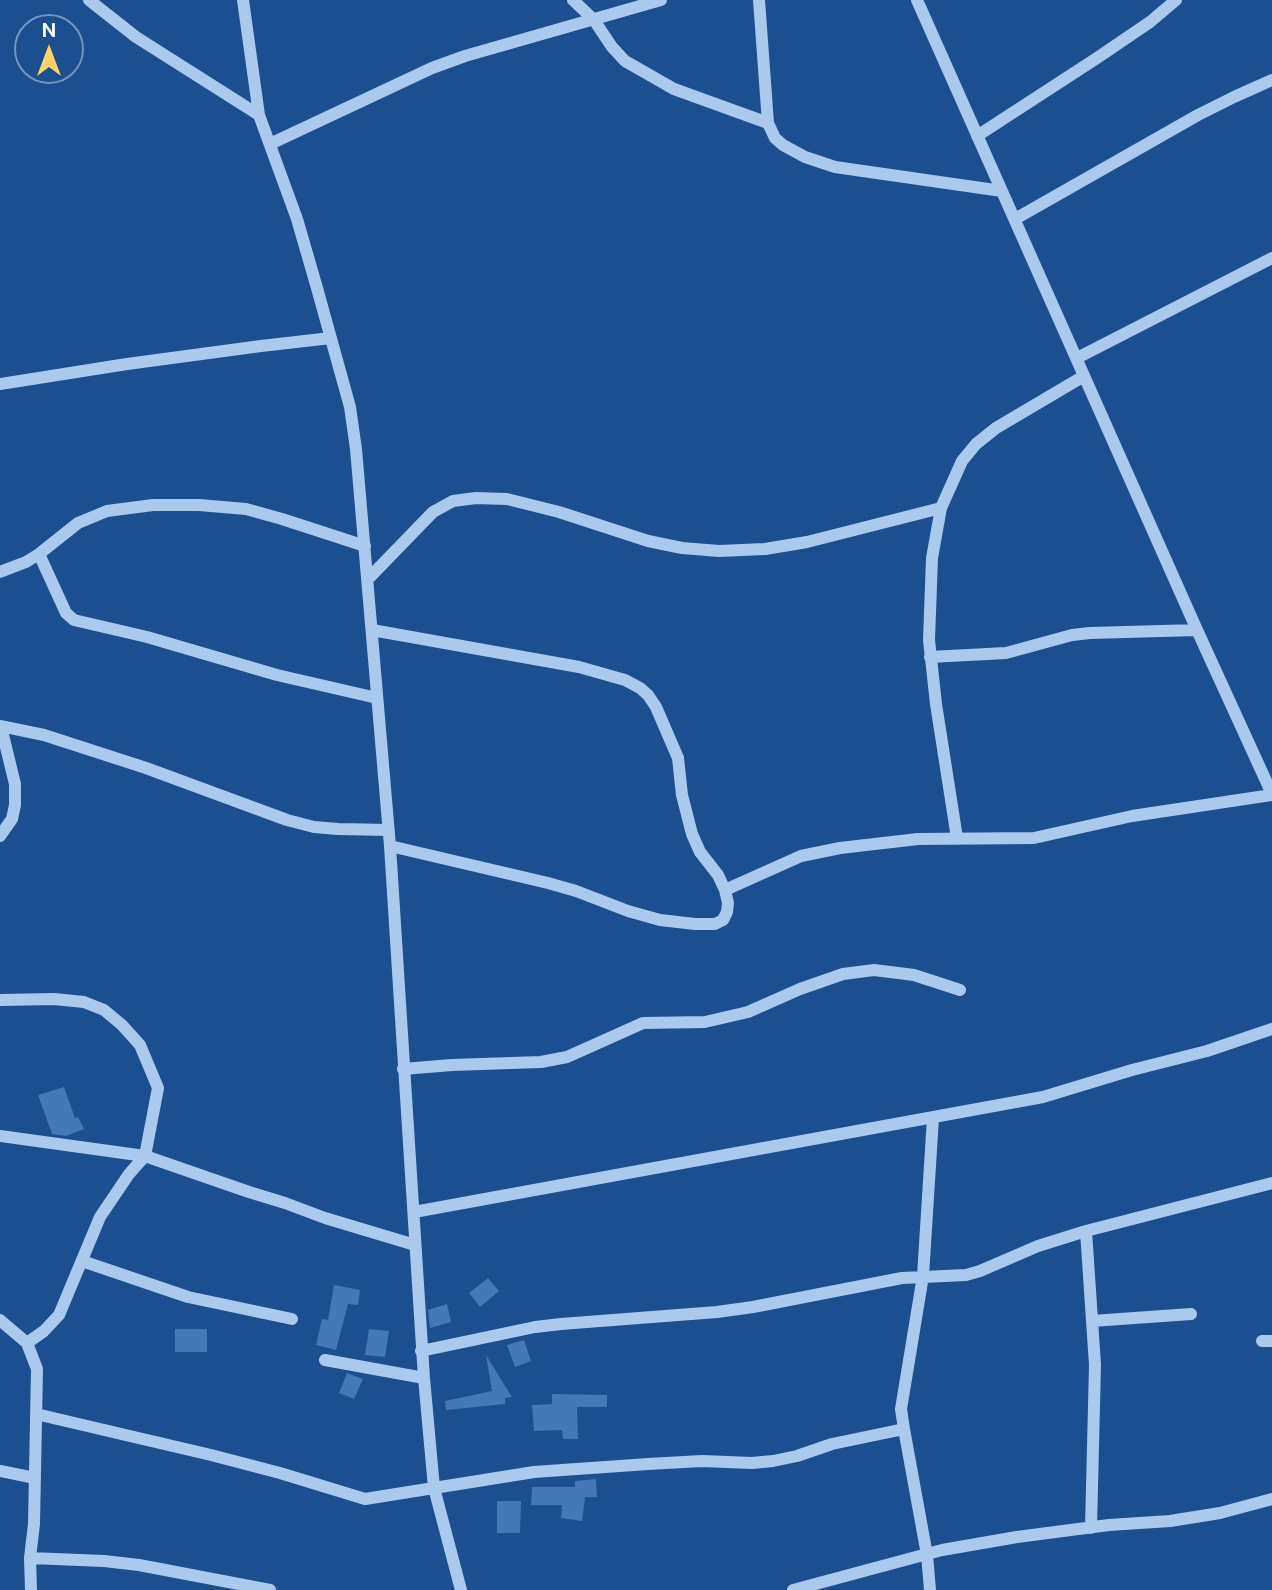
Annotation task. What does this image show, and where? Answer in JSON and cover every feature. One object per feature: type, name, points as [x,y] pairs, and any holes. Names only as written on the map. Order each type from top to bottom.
[{"type":"street","points":[[89,0],[136,37],[259,115]]},
{"type":"street","points":[[243,0],[259,115],[297,219],[350,407],[356,449],[390,846],[421,1351],[434,1488],[461,1590]]},
{"type":"street","points":[[573,0],[594,20],[625,61],[642,72],[674,89],[768,123]]},
{"type":"street","points":[[270,144],[432,68],[465,56],[661,0]]},
{"type":"street","points":[[759,0],[768,123],[775,138],[783,145],[805,157],[835,167],[1002,191]]},
{"type":"street","points":[[725,890],[801,856],[840,848],[918,839],[1034,838],[1132,816],[1272,795],[917,0]]},
{"type":"street","points":[[977,135],[1097,58],[1177,0]]},
{"type":"street","points":[[1015,219],[1198,115],[1272,79]]},
{"type":"street","points":[[1077,358],[1272,258]]},
{"type":"street","points":[[0,384],[127,364],[331,338]]},
{"type":"street","points":[[957,838],[930,657],[932,558],[941,509],[962,461],[976,444],[996,428],[1084,376]]},
{"type":"street","points":[[368,579],[433,512],[453,501],[476,498],[507,499],[559,512],[648,541],[682,548],[719,551],[765,548],[807,541],[941,509]]},
{"type":"street","points":[[0,572],[39,554],[78,523],[107,511],[153,505],[246,509],[365,546]]},
{"type":"street","points":[[39,554],[66,614],[74,621],[147,637],[248,667],[377,698]]},
{"type":"street","points":[[372,630],[579,667],[625,680],[640,688],[656,707],[678,758],[682,795],[692,834],[718,875],[729,904],[723,920],[715,924],[660,920],[567,888],[390,846]]},
{"type":"street","points":[[930,657],[1006,653],[1072,635],[1090,633],[1197,630]]},
{"type":"street","points":[[0,836],[12,819],[15,784],[0,727],[44,735],[314,827],[388,830]]},
{"type":"street","points":[[403,1069],[541,1062],[567,1057],[643,1023],[705,1022],[748,1012],[843,974],[874,970],[914,975],[960,990]]},
{"type":"street","points":[[0,1000],[54,999],[84,1002],[104,1010],[140,1045],[158,1088],[145,1156],[128,1174],[100,1217],[59,1315],[44,1331],[27,1343]]},
{"type":"street","points":[[414,1212],[1043,1097],[1207,1051],[1272,1029]]},
{"type":"street","points":[[930,1590],[927,1555],[901,1409],[923,1276],[933,1118]]},
{"type":"street","points":[[0,1136],[145,1156],[325,1219],[415,1245]]},
{"type":"street","points":[[421,1351],[535,1327],[717,1312],[885,1281],[973,1273],[1038,1246],[1086,1231],[1272,1184]]},
{"type":"street","points":[[1086,1231],[1095,1365],[1091,1528]]},
{"type":"street","points":[[82,1261],[188,1297],[292,1319]]},
{"type":"street","points":[[1092,1321],[1191,1314]]},
{"type":"street","points":[[0,1320],[27,1343],[37,1369],[31,1590]]},
{"type":"street","points":[[325,1360],[424,1378]]},
{"type":"street","points":[[36,1414],[211,1455],[365,1499],[534,1472],[702,1461],[773,1461],[832,1444],[904,1429]]},
{"type":"street","points":[[0,1471],[35,1478]]},
{"type":"street","points":[[793,1590],[942,1550],[1017,1537],[1170,1521],[1220,1513],[1272,1499]]},
{"type":"street","points":[[30,1558],[104,1560],[267,1590]]},
{"type":"building","points":[[64,1087],[75,1118],[78,1117],[84,1129],[66,1136],[52,1134],[38,1095]]},
{"type":"building","points":[[488,1278],[499,1291],[480,1307],[469,1293]]},
{"type":"building","points":[[334,1285],[360,1290],[358,1305],[348,1304],[336,1350],[316,1345],[322,1319],[328,1320]]},
{"type":"building","points":[[447,1304],[451,1322],[430,1328],[428,1310]]},
{"type":"building","points":[[175,1329],[207,1329],[207,1352],[175,1352]]},
{"type":"building","points":[[369,1329],[389,1331],[385,1357],[365,1355]]},
{"type":"building","points":[[524,1340],[531,1361],[515,1367],[507,1345]]},
{"type":"building","points":[[486,1355],[512,1397],[505,1398],[505,1404],[446,1410],[445,1401],[492,1391]]},
{"type":"building","points":[[347,1373],[363,1379],[354,1399],[339,1393]]},
{"type":"building","points":[[552,1394],[607,1395],[607,1407],[577,1407],[578,1439],[563,1439],[562,1430],[534,1431],[532,1405],[552,1404]]},
{"type":"building","points":[[596,1479],[597,1497],[585,1497],[582,1521],[561,1518],[562,1505],[531,1505],[532,1487],[575,1487],[575,1481]]},
{"type":"building","points":[[497,1501],[521,1501],[520,1533],[497,1533]]}]
